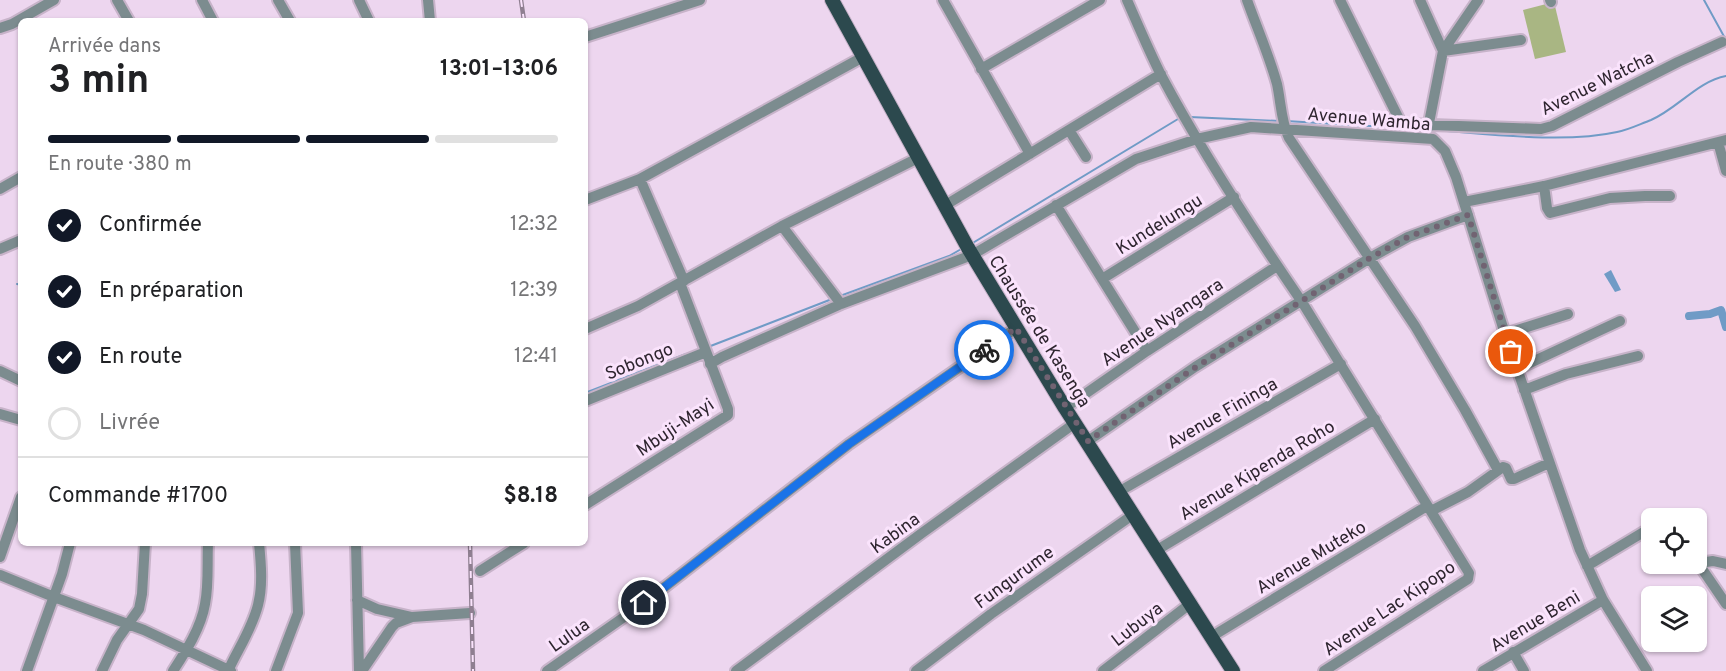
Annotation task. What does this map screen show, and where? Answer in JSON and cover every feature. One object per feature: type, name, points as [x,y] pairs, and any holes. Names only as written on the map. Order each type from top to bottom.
[{"type":"main road","name":"Chaussée de Kasenga","points":[[832,0],[968,248],[1065,408],[1233,671]]},
{"type":"street","points":[[22,18],[54,0]]},
{"type":"street","points":[[117,0],[127,18]]},
{"type":"street","points":[[202,0],[211,18]]},
{"type":"street","points":[[278,0],[288,18]]},
{"type":"street","points":[[359,0],[368,18]]},
{"type":"street","points":[[428,0],[430,18]]},
{"type":"street","points":[[588,36],[700,0]]},
{"type":"street","points":[[943,0],[1030,154]]},
{"type":"street","points":[[981,69],[1100,0]]},
{"type":"street","points":[[1127,0],[1161,74],[1197,139],[1341,364],[1429,508]]},
{"type":"street","points":[[1247,0],[1272,66],[1284,123],[1294,145],[1437,362],[1498,470],[1504,467],[1510,478],[1514,479],[1549,463]]},
{"type":"street","name":"Avenue Watcha","points":[[1340,0],[1400,121],[1405,124],[1430,123],[1525,130],[1541,129],[1552,126],[1722,42]]},
{"type":"street","points":[[1420,0],[1443,51]]},
{"type":"street","points":[[1425,137],[1430,123],[1443,51],[1478,0]]},
{"type":"street","points":[[0,28],[18,21]]},
{"type":"street","points":[[1443,51],[1521,40]]},
{"type":"street","points":[[588,199],[640,179],[863,57]]},
{"type":"street","points":[[944,206],[1161,74]]},
{"type":"street","name":"Avenue Wamba","points":[[710,364],[968,248],[1056,205],[1136,159],[1197,139],[1242,128],[1284,123],[1436,140],[1445,151],[1464,202],[1505,334],[1587,566],[1603,600],[1647,671]]},
{"type":"street","points":[[1069,130],[1086,157]]},
{"type":"street","points":[[1464,202],[1544,186],[1722,141],[1726,171]]},
{"type":"street","points":[[588,328],[638,306],[782,226],[918,158]]},
{"type":"street","points":[[0,189],[18,179]]},
{"type":"street","name":"Mbuji-Mayi","points":[[588,503],[728,415],[728,409],[682,282],[640,179]]},
{"type":"street","points":[[1544,186],[1547,208],[1550,213],[1610,198],[1670,196]]},
{"type":"street","name":"Kundelungu","points":[[1102,279],[1234,197]]},
{"type":"street","points":[[1056,205],[1147,351]]},
{"type":"street","points":[[1088,441],[1196,367],[1370,258],[1408,237],[1468,215]]},
{"type":"street","points":[[782,226],[841,304]]},
{"type":"street","points":[[0,249],[18,241]]},
{"type":"street","name":"Avenue Nyangara","points":[[1065,408],[1277,266]]},
{"type":"street","points":[[1505,334],[1568,314]]},
{"type":"street","points":[[1517,369],[1620,321]]},
{"type":"street","name":"Lulua","points":[[547,671],[644,603],[849,444],[1016,328]]},
{"type":"street","name":"Sobongo","points":[[588,400],[706,352]]},
{"type":"street","points":[[1524,390],[1566,374],[1638,356]]},
{"type":"street","name":"Avenue Fininga","points":[[1120,491],[1341,364]]},
{"type":"street","points":[[0,371],[18,380]]},
{"type":"street","points":[[0,414],[18,419]]},
{"type":"street","name":"Avenue Kipenda Roho","points":[[1157,550],[1375,419]]},
{"type":"street","name":"Kabina","points":[[736,671],[1075,423]]},
{"type":"street","name":"Avenue Muteko","points":[[1211,637],[1429,508],[1468,492],[1498,470]]},
{"type":"street","points":[[0,557],[18,506]]},
{"type":"street","name":"Avenue Lac Kipopo","points":[[1324,671],[1470,576],[1429,508]]},
{"type":"street","name":"Fungurume","points":[[916,671],[991,614],[1134,514]]},
{"type":"street","points":[[1587,566],[1641,534]]},
{"type":"street","points":[[27,671],[54,597],[69,546]]},
{"type":"street","points":[[102,671],[127,624],[139,609],[145,546]]},
{"type":"street","points":[[173,671],[203,616],[206,604],[208,546]]},
{"type":"street","points":[[0,575],[187,649],[229,671],[258,604],[261,583],[259,546]]},
{"type":"street","points":[[276,671],[298,613],[296,546]]},
{"type":"street","points":[[356,546],[360,671]]},
{"type":"street","points":[[480,571],[519,546]]},
{"type":"street","points":[[1707,561],[1726,564]]},
{"type":"street","points":[[1706,574],[1726,604]]},
{"type":"street","points":[[357,600],[384,612],[412,617],[470,613]]},
{"type":"street","name":"Avenue Beni","points":[[1483,671],[1603,600]]},
{"type":"street","name":"Lubuya","points":[[1103,671],[1191,603]]},
{"type":"street","points":[[360,671],[392,627],[412,617]]},
{"type":"street","points":[[1513,652],[1524,671]]},
{"type":"green space","points":[[1554,2],[1566,52],[1535,59],[1523,10]]},
{"type":"water","points":[[1611,270],[1621,290],[1615,292],[1604,274]]},
{"type":"waterway","points":[[1704,0],[1726,40]]},
{"type":"waterway","points":[[1447,131],[1555,138],[1617,132],[1661,115],[1706,83],[1726,76]]},
{"type":"waterway","points":[[1190,117],[1280,121]]},
{"type":"waterway","points":[[971,244],[1178,119]]},
{"type":"waterway","points":[[1286,121],[1403,128]]},
{"type":"waterway","points":[[840,296],[949,256],[963,248]]},
{"type":"waterway","points":[[708,347],[832,299]]},
{"type":"waterway","points":[[1689,316],[1710,314],[1721,310],[1726,327]]},
{"type":"waterway","points":[[588,392],[686,354]]},
{"type":"railway","points":[[521,0],[524,18]]},
{"type":"railway","points":[[470,546],[473,671]]},
{"type":"way so far","points":[[984,350],[1016,328],[1088,441],[1196,367],[1393,244],[1468,215],[1511,352]]},
{"type":"route","points":[[644,603],[849,444],[984,350]]}]
